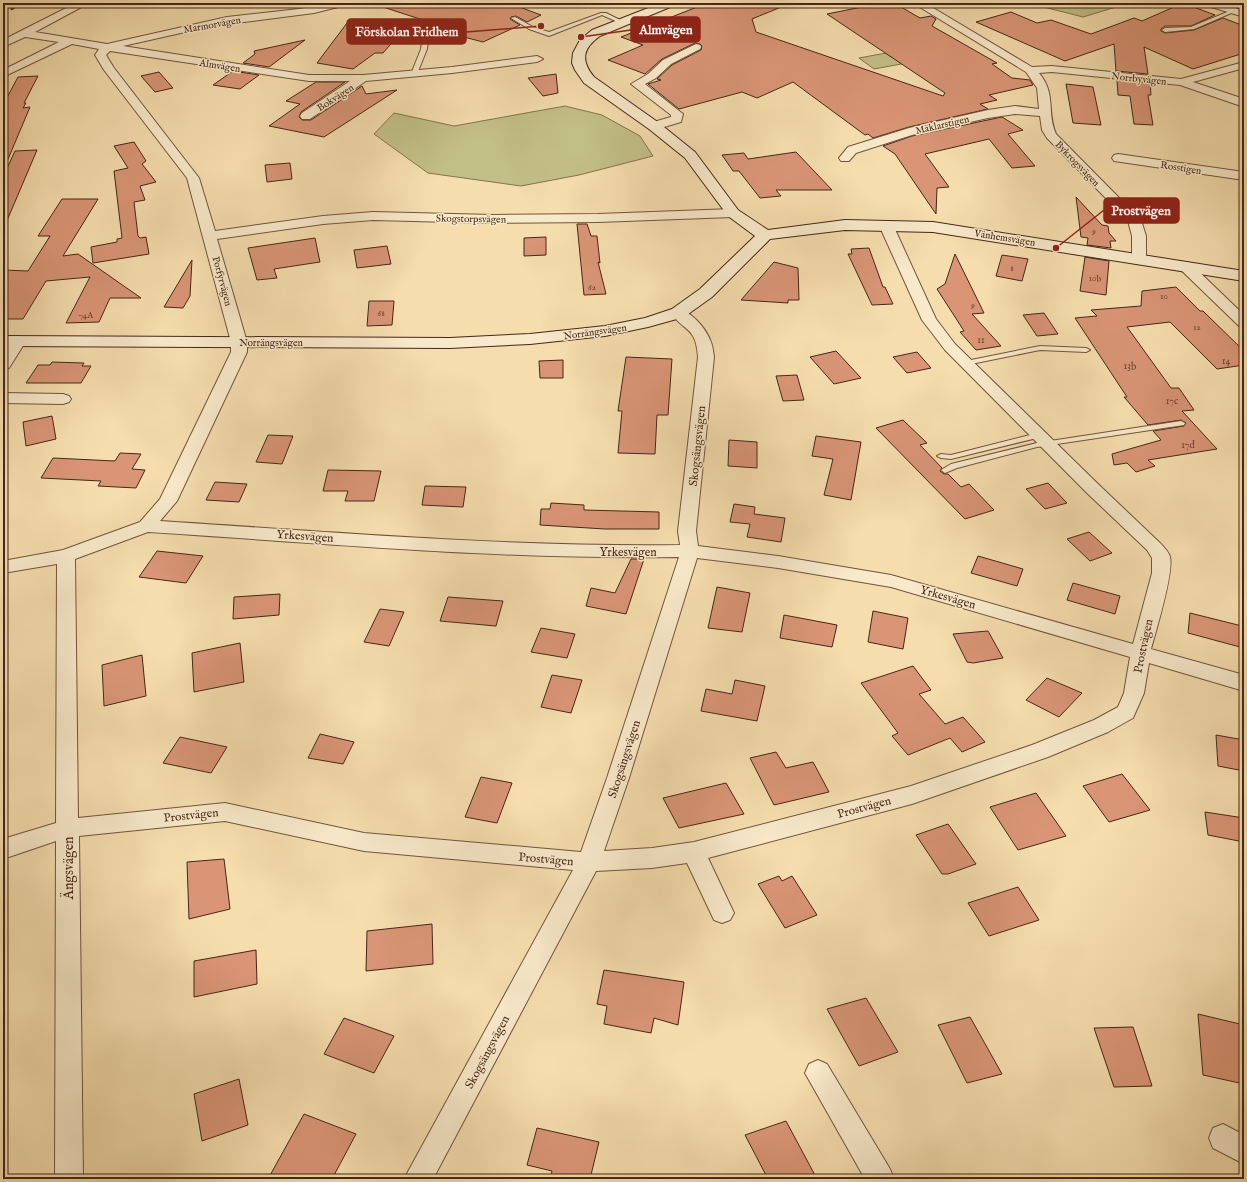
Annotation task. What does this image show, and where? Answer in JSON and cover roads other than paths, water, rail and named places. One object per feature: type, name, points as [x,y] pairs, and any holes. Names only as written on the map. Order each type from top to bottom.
[{"type":"street","points":[[3,44],[27,34],[84,3]]},
{"type":"street","name":"Marmorvägen","points":[[107,47],[228,20],[296,12],[342,3]]},
{"type":"street","name":"Bykrogsvägen","points":[[918,3],[1030,70],[1042,87],[1048,130],[1051,135],[1134,220],[1140,236],[1139,258]]},
{"type":"street","points":[[1209,3],[1239,12]]},
{"type":"street","points":[[664,4],[596,33],[586,40],[579,52],[578,64],[590,80],[654,126],[690,156],[733,213],[765,235]]},
{"type":"street","name":"Almvägen","points":[[27,34],[290,76],[336,79],[414,74],[537,59]]},
{"type":"street","points":[[3,74],[70,41]]},
{"type":"street","name":"Porfyrvägen","points":[[107,47],[100,55],[193,178],[239,342],[239,352],[168,501],[146,526]]},
{"type":"street","points":[[654,126],[673,121],[677,119],[678,114],[637,84],[652,76],[667,62],[696,47]]},
{"type":"street","points":[[1181,82],[1244,65]]},
{"type":"street","name":"Norrbyvägen","points":[[1030,70],[1052,69],[1181,82],[1244,103]]},
{"type":"street","name":"Bokvägen","points":[[306,116],[364,78]]},
{"type":"street","name":"Mäklarstigen","points":[[845,158],[852,150],[909,132],[988,114],[1015,110],[1045,113]]},
{"type":"street","name":"Rosstigen","points":[[1118,158],[1244,176]]},
{"type":"street","name":"Skogstorpsvägen","points":[[210,236],[323,220],[374,216],[493,219],[598,218],[733,213]]},
{"type":"street","name":"Vänhemsvägen","points":[[765,235],[845,225],[886,225],[952,229],[1244,276]]},
{"type":"street","name":"Prostvägen","points":[[3,849],[68,828],[225,812],[364,842],[589,862],[652,858],[694,852],[912,795],[1040,751],[1101,726],[1126,712],[1134,693],[1140,654],[1161,572],[1161,557],[1153,546],[966,363],[929,320],[886,225]]},
{"type":"street","name":"Norrängsvägen","points":[[3,365],[11,341],[450,343],[530,339],[627,327],[678,313],[706,293],[765,235]]},
{"type":"street","points":[[1185,266],[1244,323]]},
{"type":"street","name":"Skogsängsvägen","points":[[418,1179],[589,862],[625,756],[690,551],[687,531],[706,357],[706,345],[692,324],[678,313]]},
{"type":"street","points":[[3,398],[63,399]]},
{"type":"street","name":"Yrkesvägen","points":[[3,567],[66,556],[146,526],[474,547],[613,552],[690,551],[778,562],[891,581],[1244,683]]},
{"type":"street","name":"Ängsvägen","points":[[66,556],[69,1179]]},
{"type":"street","points":[[694,852],[722,913]]},
{"type":"street","points":[[818,1073],[880,1179]]},
{"type":"lane","points":[[1165,30],[1192,28],[1239,12]]},
{"type":"lane","points":[[513,18],[531,28],[549,34],[601,14],[622,22]]},
{"type":"lane","points":[[405,23],[426,34],[424,49],[414,74]]},
{"type":"lane","points":[[966,363],[1040,348],[1086,350]]},
{"type":"lane","points":[[941,456],[951,456],[1043,439],[1068,439],[1180,423]]},
{"type":"lane","points":[[945,470],[954,466],[1037,445],[1043,439]]},
{"type":"railway","points":[[3,12],[29,3]]},
{"type":"place","name":"Förskolan Fridhem","points":[[541,26]]},
{"type":"place","name":"Almvägen","points":[[581,37]]},
{"type":"place","name":"Prostvägen","points":[[1056,248]]}]
